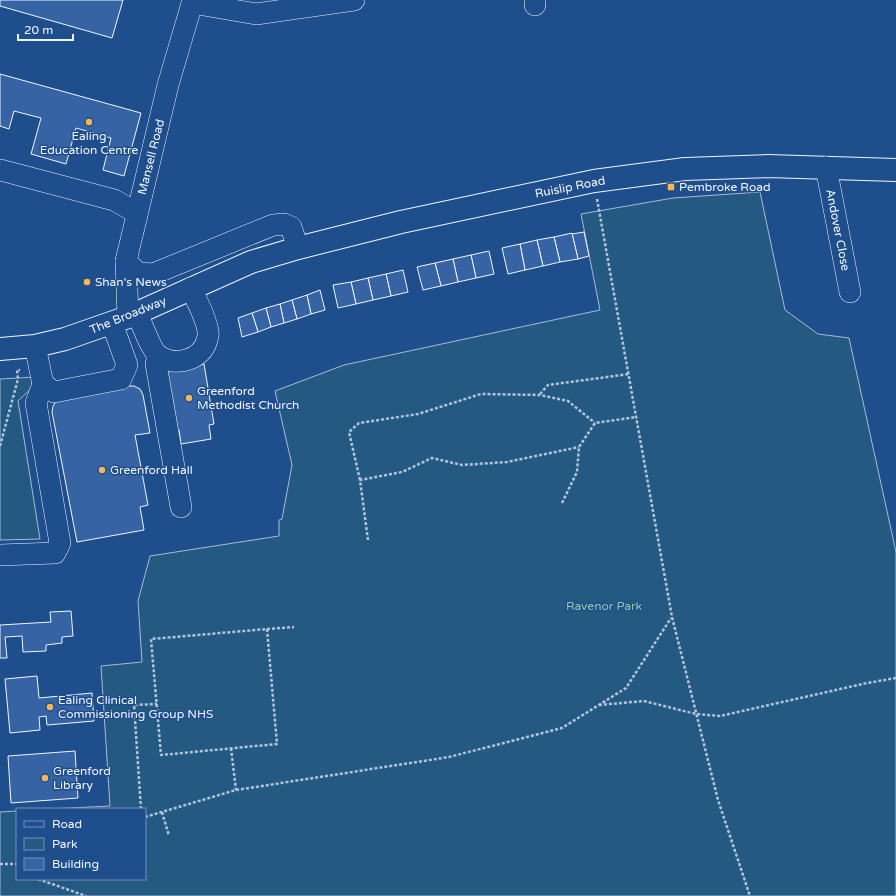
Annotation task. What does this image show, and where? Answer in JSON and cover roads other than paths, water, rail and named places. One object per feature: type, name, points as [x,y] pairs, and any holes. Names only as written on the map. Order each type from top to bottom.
[{"type":"main road","name":"Ruislip Road","points":[[251,262],[298,248],[401,222],[594,181],[685,169],[768,166],[896,170]]},
{"type":"main road","name":"The Broadway","points":[[0,349],[35,346],[64,339],[126,318],[251,262]]},
{"type":"street","points":[[192,2],[256,14],[354,0]]},
{"type":"street","name":"Mansell Road","points":[[126,318],[126,261],[168,85],[192,2]]},
{"type":"street","name":"Andover Close","points":[[826,167],[850,292]]},
{"type":"street","points":[[0,170],[114,200],[137,213]]},
{"type":"street","points":[[126,261],[138,273],[153,274],[273,225],[284,224],[291,227],[298,248]]},
{"type":"street","points":[[126,318],[150,342],[158,356],[173,362],[192,359],[205,347],[209,332],[191,288]]},
{"type":"street","points":[[41,376],[54,392],[121,379],[127,365],[126,318]]},
{"type":"street","points":[[0,555],[55,553],[60,543],[36,403],[41,376],[35,346]]},
{"type":"street","points":[[158,356],[156,364],[181,507]]},
{"type":"place","name":"Ealing Education Centre","points":[[89,122]]},
{"type":"place","name":"Pembroke Road","points":[[671,187]]},
{"type":"place","name":"Shan's News","points":[[87,282]]},
{"type":"place","name":"Greenford Methodist Church","points":[[189,398]]},
{"type":"place","name":"Greenford Hall","points":[[102,470]]},
{"type":"place","name":"Ealing Clinical Commissioning Group NHS","points":[[50,707]]},
{"type":"place","name":"Greenford Library","points":[[45,778]]},
{"type":"park label","name":"Ravenor Park","points":[[604,606]]}]
